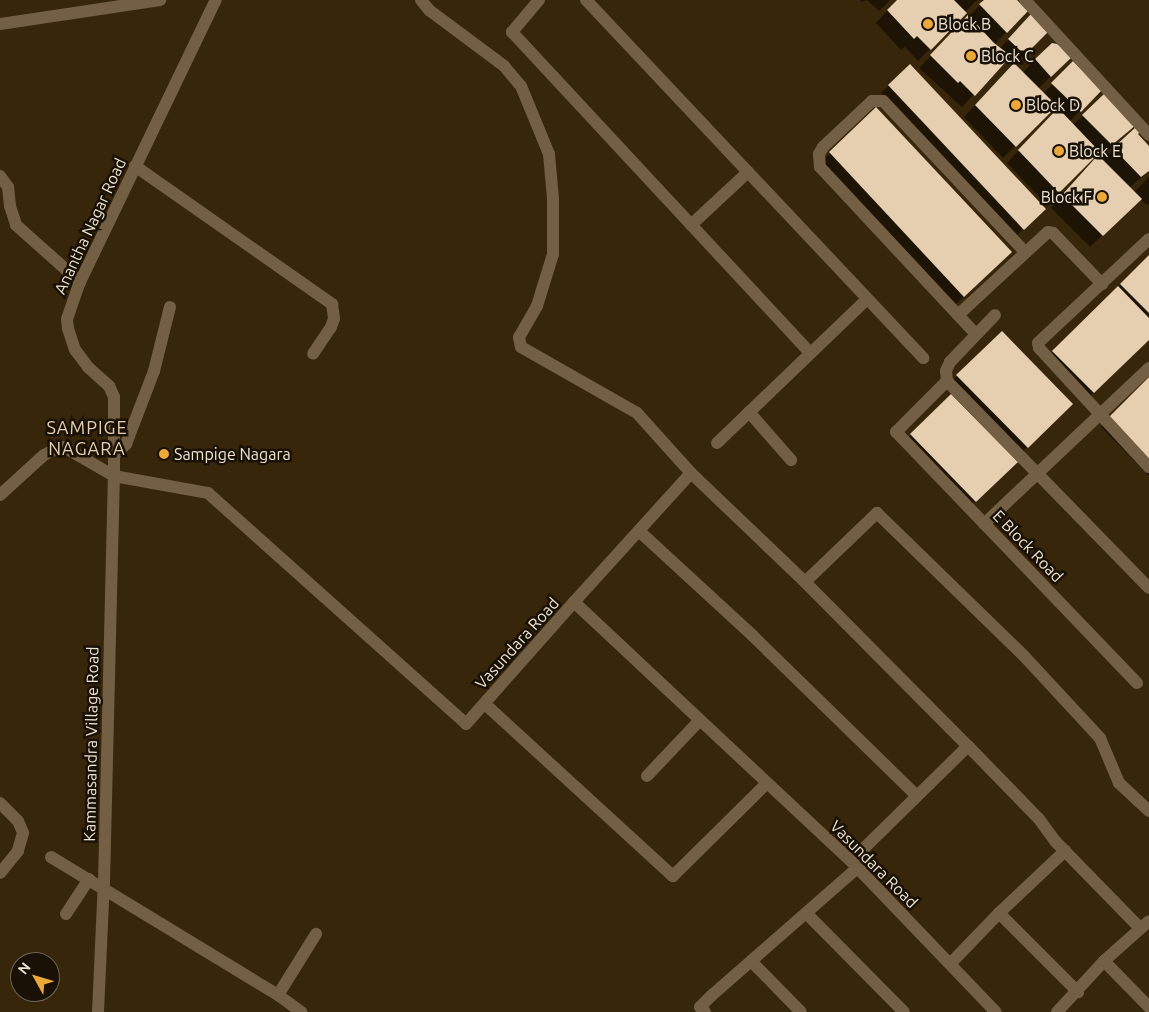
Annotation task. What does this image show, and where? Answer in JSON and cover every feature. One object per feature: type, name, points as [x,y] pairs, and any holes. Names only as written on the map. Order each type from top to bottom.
[{"type":"street","points":[[0,24],[160,0]]},
{"type":"street","name":"Anantha Nagar Road","points":[[114,476],[115,454],[112,391],[81,359],[68,329],[70,309],[80,282],[135,166],[181,77],[216,0]]},
{"type":"street","points":[[421,0],[428,10],[504,66],[521,86],[550,154],[553,199],[553,254],[537,306],[519,337],[521,347],[637,413],[691,473],[805,582],[968,746],[1038,818],[1065,851],[1145,924],[1104,961],[1078,992],[1057,1012]]},
{"type":"street","points":[[539,0],[512,32],[810,353]]},
{"type":"street","points":[[586,0],[923,358]]},
{"type":"street","points":[[1025,0],[1149,135]]},
{"type":"street","points":[[976,334],[820,167],[819,154],[823,147],[872,100],[883,101],[1025,252]]},
{"type":"street","points":[[135,166],[332,304],[334,319],[331,327],[313,354]]},
{"type":"street","points":[[691,225],[748,172]]},
{"type":"street","points":[[0,176],[8,187],[10,206],[16,225],[80,282]]},
{"type":"street","points":[[958,315],[1045,233],[1050,232],[1102,284]]},
{"type":"street","points":[[1149,239],[1038,343],[1039,348],[1149,467]]},
{"type":"street","points":[[717,443],[867,298]]},
{"type":"street","points":[[115,454],[126,444],[154,371],[170,307]]},
{"type":"street","points":[[995,315],[950,362],[946,371],[947,381],[1149,588]]},
{"type":"street","points":[[984,524],[1149,368]]},
{"type":"street","name":"E Block Road","points":[[947,381],[896,432],[1137,683]]},
{"type":"street","points":[[749,412],[791,460]]},
{"type":"street","points":[[0,495],[44,455],[60,447],[64,447],[114,476]]},
{"type":"street","points":[[574,602],[691,473]]},
{"type":"street","name":"Vasundara Road","points":[[114,476],[208,493],[466,724],[574,602],[854,864],[996,1012]]},
{"type":"street","name":"Kammasandra Village Road","points":[[98,1012],[104,888],[114,476]]},
{"type":"street","points":[[805,582],[877,513],[1024,656],[1100,738],[1119,784],[1149,811]]},
{"type":"street","points":[[639,531],[752,635],[916,795]]},
{"type":"street","points":[[485,704],[673,876],[767,783]]},
{"type":"street","points":[[647,776],[700,720]]},
{"type":"street","points":[[700,1010],[806,913],[854,864],[916,795],[968,746]]},
{"type":"street","points":[[0,803],[18,821],[23,833],[18,851],[0,873]]},
{"type":"street","points":[[950,964],[1065,851]]},
{"type":"street","points":[[51,857],[278,995],[302,1012]]},
{"type":"street","points":[[66,914],[89,879]]},
{"type":"street","points":[[806,913],[904,1012]]},
{"type":"street","points":[[1000,913],[1078,992]]},
{"type":"street","points":[[278,995],[316,934]]},
{"type":"street","points":[[1104,961],[1149,1007]]},
{"type":"street","points":[[751,962],[800,1012]]},
{"type":"building","name":"Block B","points":[[897,0],[954,0],[967,13],[931,50],[917,36],[914,39],[887,10]]},
{"type":"building","points":[[984,0],[1017,0],[1028,11],[1007,33],[979,4]]},
{"type":"building","points":[[1032,13],[1048,32],[1025,55],[1008,39]]},
{"type":"building","name":"Block C","points":[[968,15],[994,43],[1011,56],[975,96],[960,81],[958,83],[930,55]]},
{"type":"building","points":[[1052,43],[1057,44],[1073,56],[1051,77],[1035,59]]},
{"type":"building","points":[[1073,61],[1102,90],[1081,112],[1051,83]]},
{"type":"building","name":"Block D","points":[[1014,63],[1057,106],[1016,147],[975,105]]},
{"type":"building","points":[[910,64],[1046,209],[1024,230],[888,85]]},
{"type":"building","points":[[1105,93],[1136,125],[1112,145],[1082,115]]},
{"type":"building","points":[[876,107],[1012,252],[964,297],[829,152]]},
{"type":"building","name":"Block E","points":[[1058,108],[1100,152],[1059,193],[1018,150]]},
{"type":"building","points":[[1137,126],[1141,131],[1138,134],[1149,146],[1149,171],[1141,177],[1113,148]]},
{"type":"building","name":"Block F","points":[[1098,155],[1142,199],[1103,236],[1062,195]]},
{"type":"building","points":[[1149,255],[1149,313],[1120,284]]},
{"type":"building","points":[[1118,286],[1149,318],[1149,340],[1094,393],[1052,351]]},
{"type":"building","points":[[1002,331],[1073,404],[1028,448],[956,375]]},
{"type":"building","points":[[1149,377],[1149,460],[1108,418]]},
{"type":"building","points":[[951,394],[1018,462],[976,502],[910,434]]},
{"type":"place","name":"Block B","points":[[928,24]]},
{"type":"place","name":"Block C","points":[[971,56]]},
{"type":"place","name":"Block D","points":[[1016,105]]},
{"type":"place","name":"Block E","points":[[1059,151]]},
{"type":"place","name":"Block F","points":[[1102,197]]},
{"type":"place","name":"Sampige Nagara","points":[[164,454]]},
{"type":"district","name":"SAMPIGE NAGARA","points":[[87,438]]}]
